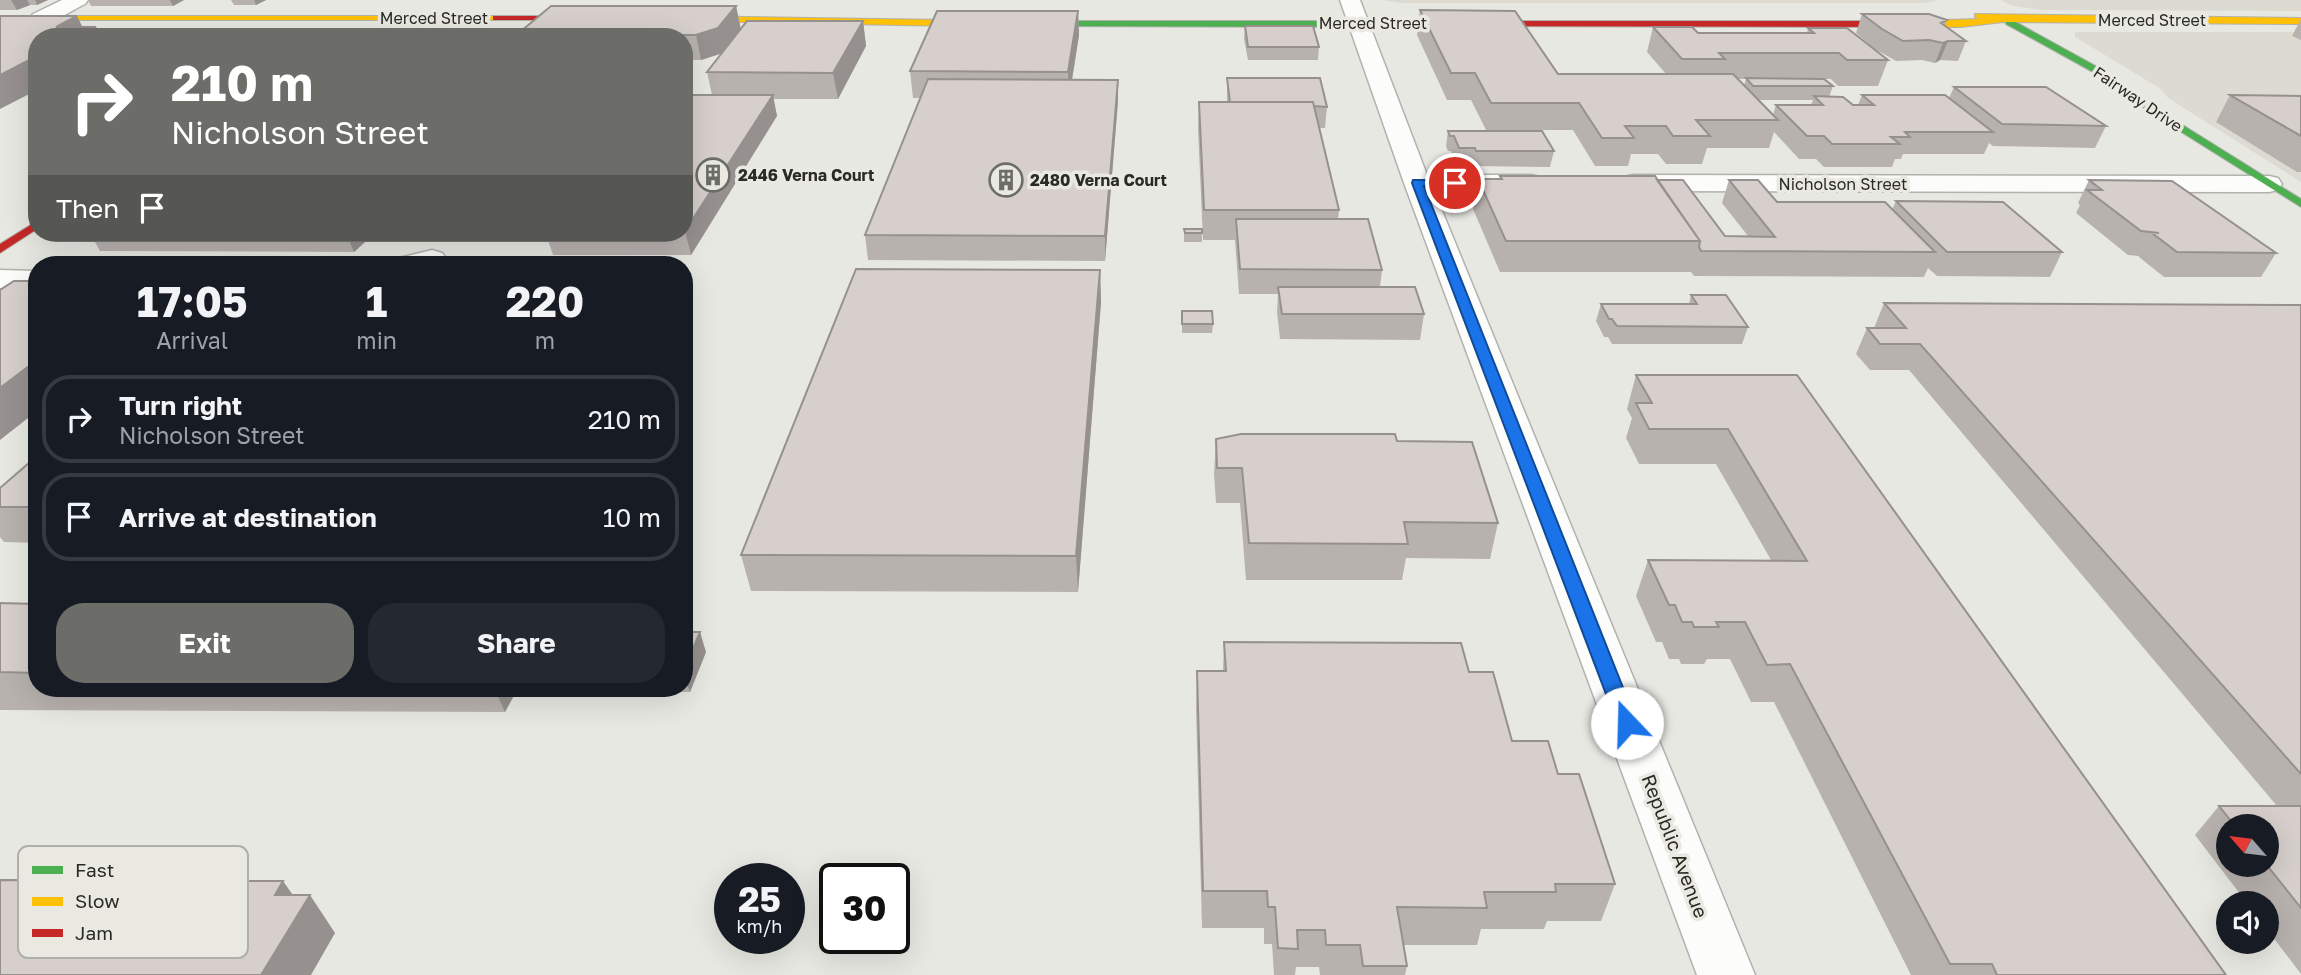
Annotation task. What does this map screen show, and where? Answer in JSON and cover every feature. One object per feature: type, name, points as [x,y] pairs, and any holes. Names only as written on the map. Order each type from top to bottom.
[{"type":"street","points":[[40,18],[78,0]]},
{"type":"street","points":[[350,28],[393,0]]},
{"type":"street","name":"Fairway Drive","points":[[1971,0],[2096,70],[2301,204]]},
{"type":"street","points":[[429,1],[486,18]]},
{"type":"street","points":[[311,28],[351,2]]},
{"type":"street","name":"Merced Street","points":[[666,19],[869,20],[890,13],[916,12],[1354,11],[1961,24],[2003,19],[2301,21]]},
{"type":"street","name":"Republic Avenue","points":[[1354,11],[1417,183],[1726,975]]},
{"type":"street","name":"Merced Street","points":[[0,18],[609,18]]},
{"type":"street","points":[[209,18],[224,28]]},
{"type":"street","points":[[415,28],[486,18]]},
{"type":"street","points":[[1417,183],[1558,183]]},
{"type":"street","name":"Nicholson Street","points":[[1610,183],[2269,184]]},
{"type":"street","points":[[0,249],[28,230]]},
{"type":"street","points":[[0,279],[28,280]]},
{"type":"shaded area","points":[[1382,0],[1935,0],[1936,1],[1400,3]]},
{"type":"shaded area","points":[[2000,0],[2301,0],[2301,11],[2041,10],[2013,6]]},
{"type":"shaded area","points":[[2075,32],[2301,32],[2301,182],[2168,98],[2161,89],[2075,37]]},
{"type":"building","points":[[551,6],[736,6],[718,28],[696,35],[693,35],[693,28],[525,28]]},
{"type":"building","points":[[1420,10],[1515,11],[1558,74],[1733,74],[1778,120],[1696,120],[1710,136],[1673,136],[1666,126],[1625,126],[1634,138],[1602,138],[1579,103],[1491,103],[1475,73],[1451,73]]},
{"type":"building","points":[[937,11],[1078,11],[1068,72],[910,71]]},
{"type":"building","points":[[1862,14],[1929,14],[1947,20],[1941,23],[1966,41],[1903,41]]},
{"type":"building","points":[[0,16],[77,16],[56,27],[96,27],[28,28],[28,61],[0,75]]},
{"type":"building","points":[[747,21],[863,21],[833,73],[707,72]]},
{"type":"building","points":[[1245,26],[1313,26],[1319,47],[1248,47]]},
{"type":"building","points":[[1653,27],[1692,27],[1698,33],[1814,33],[1808,28],[1847,28],[1888,60],[1847,60],[1839,53],[1719,53],[1725,59],[1682,59]]},
{"type":"building","points":[[1227,78],[1320,78],[1327,107],[1314,106],[1313,102],[1230,102]]},
{"type":"building","points":[[1746,78],[1824,79],[1833,86],[1753,86]]},
{"type":"building","name":"2480 Verna Court","points":[[928,79],[1118,80],[1105,236],[865,235]]},
{"type":"building","points":[[1954,87],[2046,87],[2106,126],[2002,124]]},
{"type":"building","points":[[693,95],[773,95],[693,219]]},
{"type":"building","points":[[1862,95],[1945,95],[1993,132],[1905,132],[1910,137],[1891,137],[1900,144],[1832,144],[1824,136],[1807,136],[1776,105],[1823,105],[1814,96],[1843,97],[1853,105],[1874,105]]},
{"type":"building","points":[[2230,95],[2301,96],[2301,136]]},
{"type":"building","points":[[1199,102],[1313,102],[1339,210],[1204,210]]},
{"type":"building","points":[[1448,131],[1542,131],[1554,151],[1476,151],[1475,148],[1459,148],[1454,136],[1450,136]]},
{"type":"building","points":[[1500,176],[1655,176],[1700,241],[1506,241],[1478,179],[1502,179]]},
{"type":"building","points":[[1657,180],[1683,180],[1725,236],[1775,237],[1729,180],[1758,180],[1777,202],[1885,202],[1935,252],[1701,251],[1700,241]]},
{"type":"building","points":[[2089,180],[2172,181],[2276,253],[2177,252],[2152,233],[2159,233],[2141,231],[2087,190],[2102,190]]},
{"type":"building","points":[[1896,201],[2003,202],[2062,252],[1947,252]]},
{"type":"building","points":[[1236,219],[1368,219],[1382,270],[1240,269]]},
{"type":"building","points":[[1184,229],[1202,229],[1202,233],[1185,233]]},
{"type":"building","points":[[856,269],[1100,270],[1076,556],[741,555]]},
{"type":"building","points":[[14,281],[28,281],[28,367],[0,388],[0,290]]},
{"type":"building","points":[[1278,287],[1415,287],[1424,314],[1282,314]]},
{"type":"building","points":[[1691,295],[1726,295],[1748,327],[1617,326],[1609,319],[1601,304],[1697,304]]},
{"type":"building","points":[[1884,303],[2301,305],[2301,774],[1920,344],[1880,344],[1867,328],[1906,328]]},
{"type":"building","points":[[1182,311],[1212,311],[1213,324],[1182,324]]},
{"type":"building","points":[[1636,375],[1797,375],[2226,975],[1997,975],[1992,964],[1950,964],[1790,664],[1767,665],[1745,622],[1716,622],[1719,627],[1694,627],[1692,622],[1682,622],[1675,605],[1669,605],[1648,560],[1807,561],[1728,429],[1649,429],[1636,403],[1652,403]]},
{"type":"building","points":[[1241,434],[1395,434],[1397,441],[1472,442],[1498,523],[1404,522],[1408,544],[1249,543],[1242,468],[1217,468],[1216,439]]},
{"type":"building","points":[[28,464],[28,507],[0,507],[0,488]]},
{"type":"building","points":[[0,603],[28,604],[28,673],[0,672]]},
{"type":"building","points":[[693,632],[700,632],[693,649]]},
{"type":"building","points":[[1224,642],[1461,643],[1469,672],[1493,672],[1512,741],[1548,741],[1558,774],[1579,774],[1615,884],[1555,884],[1556,892],[1484,892],[1487,908],[1397,907],[1407,966],[1363,966],[1360,945],[1326,945],[1325,930],[1297,930],[1298,949],[1278,948],[1275,907],[1268,907],[1267,891],[1203,891],[1197,671],[1226,671]]},
{"type":"building","points":[[2219,806],[2301,806],[2301,908],[2276,877],[2279,877],[2279,814],[2225,814]]},
{"type":"building","points":[[0,880],[18,880],[18,958],[248,958],[248,881],[283,881],[275,895],[310,895],[261,975],[0,975]]},
{"type":"traffic: fast","points":[[2009,22],[2096,70],[2154,111],[2301,204]]},
{"type":"traffic: fast","points":[[1013,24],[1372,24]]},
{"type":"traffic: slow","points":[[1978,16],[2003,19],[2301,21]]},
{"type":"traffic: slow","points":[[0,18],[496,18]]},
{"type":"traffic: slow","points":[[688,19],[1013,24]]},
{"type":"traffic: slow","points":[[1905,24],[1961,24],[2003,19]]},
{"type":"traffic: jam","points":[[496,18],[589,18]]},
{"type":"traffic: jam","points":[[1372,24],[1905,24]]},
{"type":"traffic: jam","points":[[0,249],[28,230]]},
{"type":"place","name":"2446 Verna Court","points":[[713,175]]},
{"type":"place","name":"2480 Verna Court","points":[[1006,180]]},
{"type":"route","points":[[1455,183],[1417,183],[1627,723]]}]
